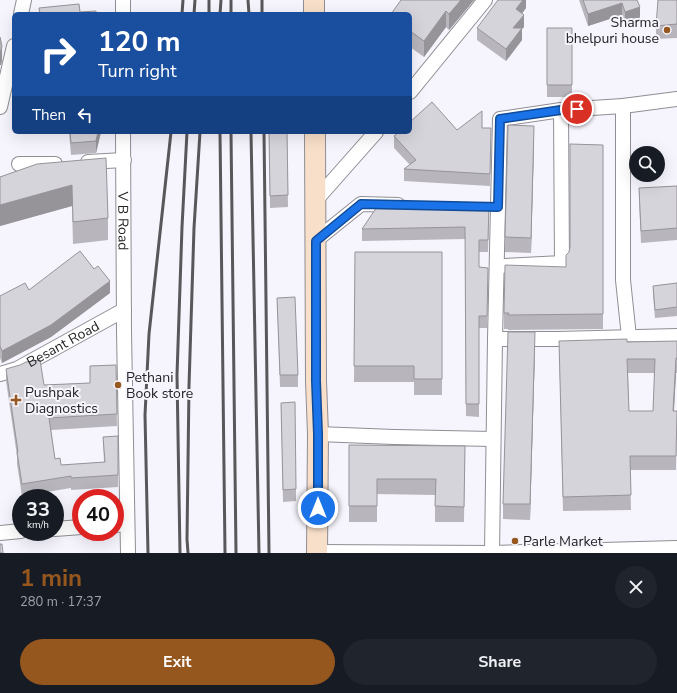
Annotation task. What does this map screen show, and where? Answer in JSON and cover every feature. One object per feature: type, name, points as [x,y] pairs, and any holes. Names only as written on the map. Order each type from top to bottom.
[{"type":"street","points":[[21,12],[24,0]]},
{"type":"street","points":[[123,0],[123,12]]},
{"type":"street","points":[[314,0],[314,12]]},
{"type":"street","points":[[412,90],[485,0]]},
{"type":"street","points":[[0,106],[12,55]]},
{"type":"street","points":[[492,553],[496,267],[500,119],[561,110],[623,106],[677,99]]},
{"type":"street","points":[[623,106],[623,280],[629,337]]},
{"type":"street","points":[[496,267],[562,263],[561,110]]},
{"type":"street","name":"V B Road","points":[[122,489],[124,346],[124,134]]},
{"type":"street","points":[[315,134],[316,375],[318,434],[317,552],[492,553],[677,548]]},
{"type":"street","points":[[315,201],[374,134]]},
{"type":"street","points":[[19,164],[124,160]]},
{"type":"street","points":[[316,241],[361,204],[414,205]]},
{"type":"street","points":[[482,207],[498,207]]},
{"type":"street","name":"Besant Road","points":[[0,374],[18,369],[124,310]]},
{"type":"street","points":[[495,338],[557,339],[677,336]]},
{"type":"street","points":[[318,434],[394,438],[493,438]]},
{"type":"street","points":[[0,533],[12,532]]},
{"type":"street","name":"V B Road","points":[[124,537],[128,553]]},
{"type":"building","points":[[401,0],[461,0],[449,14],[446,11],[424,41],[412,32],[412,12],[392,12]]},
{"type":"building","points":[[498,0],[523,0],[516,9],[524,15],[513,28],[522,28],[506,49],[477,28]]},
{"type":"building","points":[[583,0],[637,0],[640,7],[625,12],[622,3],[588,14]]},
{"type":"building","points":[[658,0],[677,0],[677,24],[656,26]]},
{"type":"building","points":[[79,4],[80,12],[40,12],[39,8]]},
{"type":"building","points":[[547,28],[572,28],[572,85],[547,85]]},
{"type":"building","points":[[0,37],[2,46],[1,51],[0,51]]},
{"type":"building","points":[[432,102],[457,130],[482,111],[482,128],[491,128],[490,174],[404,169],[416,160],[394,136],[396,134],[412,134],[412,120]]},
{"type":"building","points":[[508,125],[534,126],[531,238],[505,237]]},
{"type":"building","points":[[70,134],[98,134],[96,141],[71,143]]},
{"type":"building","points":[[269,134],[287,134],[288,195],[270,196]]},
{"type":"building","points":[[570,144],[603,145],[603,314],[508,315],[509,313],[504,313],[505,265],[566,267],[566,255],[569,252],[570,247]]},
{"type":"building","points":[[106,158],[108,218],[73,222],[72,185],[0,205],[0,177],[37,164]]},
{"type":"building","points":[[677,186],[677,228],[641,231],[639,188]]},
{"type":"building","points":[[381,201],[489,203],[488,240],[479,240],[479,267],[488,268],[487,316],[479,316],[479,404],[466,404],[465,227],[362,229]]},
{"type":"building","points":[[80,251],[94,269],[98,266],[110,281],[51,325],[2,351],[0,346],[0,296],[25,283],[29,290]]},
{"type":"building","points":[[355,252],[442,252],[442,379],[414,379],[414,366],[354,366]]},
{"type":"building","points":[[677,283],[677,307],[655,310],[653,286]]},
{"type":"building","points":[[295,297],[298,375],[280,375],[277,298]]},
{"type":"building","points":[[508,332],[535,332],[530,504],[503,504]]},
{"type":"building","points":[[627,339],[627,342],[677,341],[673,411],[677,411],[676,456],[630,456],[631,495],[563,497],[559,341]],"holes":[[[627,359],[655,359],[653,411],[629,411]]]},
{"type":"building","points":[[40,360],[44,385],[90,383],[90,366],[116,365],[117,414],[49,418],[55,459],[60,458],[61,465],[105,462],[103,437],[118,436],[118,475],[71,478],[71,476],[22,484],[6,369],[26,362]]},
{"type":"building","points":[[295,402],[296,489],[283,490],[281,403]]},
{"type":"building","points":[[349,445],[465,446],[464,507],[435,506],[436,479],[377,479],[377,506],[349,506]]},
{"type":"building","points":[[0,544],[2,544],[3,553],[0,553]]},
{"type":"railway","points":[[182,12],[183,0]]},
{"type":"railway","points":[[194,12],[195,0]]},
{"type":"railway","points":[[209,0],[209,12]]},
{"type":"railway","points":[[220,12],[221,0]]},
{"type":"railway","points":[[231,0],[231,12]]},
{"type":"railway","points":[[248,0],[249,12]]},
{"type":"railway","points":[[262,0],[262,12]]},
{"type":"railway","points":[[148,553],[145,415],[149,334],[171,134]]},
{"type":"railway","points":[[180,553],[177,375],[187,134]]},
{"type":"railway","points":[[188,553],[189,386],[194,228],[200,134]]},
{"type":"railway","points":[[220,134],[225,553]]},
{"type":"railway","points":[[231,134],[236,553]]},
{"type":"railway","points":[[251,134],[259,553]]},
{"type":"railway","points":[[264,134],[269,553]]},
{"type":"place","name":"Sharma bhelpuri house","points":[[667,30]]},
{"type":"place","name":"Pethani Book store","points":[[118,385]]},
{"type":"place","name":"Pushpak Diagnostics","points":[[16,400]]},
{"type":"place","name":"Parle Market","points":[[515,541]]},
{"type":"route","points":[[318,508],[316,241],[361,204],[498,207],[500,119],[577,109]]}]
